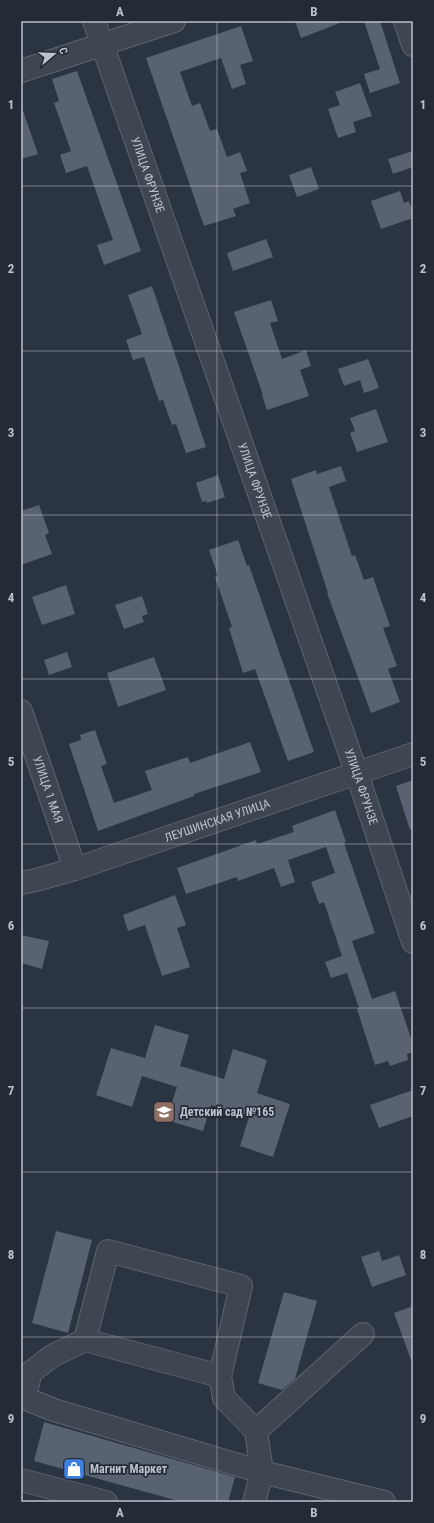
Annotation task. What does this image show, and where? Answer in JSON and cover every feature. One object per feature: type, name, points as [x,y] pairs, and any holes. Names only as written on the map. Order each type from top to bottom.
[{"type":"street","name":"УЛИЦА ФРУНЗЕ","points":[[94,21],[413,942]]},
{"type":"street","points":[[21,71],[174,21]]},
{"type":"street","points":[[405,21],[413,45]]},
{"type":"street","name":"УЛИЦА 1 МАЯ","points":[[21,711],[75,869]]},
{"type":"street","name":"ЛЕУШИНСКАЯ УЛИЦА","points":[[21,883],[75,869],[413,754]]},
{"type":"street","points":[[86,1340],[108,1251],[241,1286],[220,1376],[224,1398],[256,1430],[262,1472],[254,1502]]},
{"type":"street","points":[[256,1430],[363,1334]]},
{"type":"street","points":[[220,1376],[86,1340],[52,1356],[31,1372],[22,1401],[262,1472],[384,1502]]},
{"type":"street","points":[[21,1480],[106,1502]]},
{"type":"building","points":[[295,21],[340,21],[340,23],[301,38]]},
{"type":"building","points":[[364,21],[380,21],[400,83],[370,93],[364,74],[380,69]]},
{"type":"building","points":[[241,26],[253,61],[240,65],[246,84],[232,89],[221,58],[180,72],[192,106],[200,103],[210,131],[217,129],[227,157],[240,152],[247,171],[240,173],[250,203],[233,209],[236,216],[204,226],[146,58]]},
{"type":"building","points":[[77,71],[141,251],[104,265],[97,245],[113,240],[87,166],[66,173],[60,155],[71,151],[54,103],[59,101],[52,79]]},
{"type":"building","points":[[360,83],[372,116],[353,122],[356,132],[338,138],[328,109],[340,105],[335,92]]},
{"type":"building","points":[[23,111],[38,154],[21,159],[21,112]]},
{"type":"building","points":[[413,151],[413,167],[393,174],[388,159]]},
{"type":"building","points":[[311,167],[319,189],[297,197],[289,175]]},
{"type":"building","points":[[400,191],[404,203],[409,201],[413,212],[413,218],[381,229],[371,201]]},
{"type":"building","points":[[266,239],[273,257],[233,271],[227,253]]},
{"type":"building","points":[[152,286],[206,447],[186,453],[176,424],[172,425],[163,400],[159,401],[144,357],[133,360],[126,340],[142,334],[128,295]]},
{"type":"building","points":[[271,300],[278,321],[270,323],[282,359],[306,350],[311,366],[300,370],[309,396],[267,410],[234,312]]},
{"type":"building","points":[[368,359],[379,388],[364,393],[360,380],[344,386],[338,369]]},
{"type":"building","points":[[376,409],[388,442],[357,452],[350,433],[355,431],[350,418]]},
{"type":"building","points":[[341,466],[346,481],[329,487],[352,556],[355,555],[364,580],[373,577],[390,626],[383,628],[397,666],[388,669],[400,702],[371,713],[327,593],[291,479],[316,470],[317,474]]},
{"type":"building","points":[[218,475],[225,497],[207,503],[206,501],[202,502],[196,483]]},
{"type":"building","points":[[39,505],[49,533],[45,535],[52,554],[21,565],[21,511]]},
{"type":"building","points":[[238,540],[247,566],[249,565],[314,752],[288,761],[255,669],[243,673],[229,628],[232,627],[215,577],[218,576],[209,550]]},
{"type":"building","points":[[66,585],[75,614],[42,625],[32,597]]},
{"type":"building","points":[[142,596],[148,614],[142,616],[144,622],[124,629],[115,605]]},
{"type":"building","points":[[67,652],[72,667],[49,675],[44,660]]},
{"type":"building","points":[[154,657],[166,690],[118,707],[107,673]]},
{"type":"building","points":[[95,730],[107,764],[101,766],[114,803],[152,790],[145,771],[188,757],[190,763],[250,742],[261,772],[194,794],[194,796],[98,831],[69,744],[81,740],[80,735]]},
{"type":"building","points":[[413,780],[413,829],[410,830],[396,786]]},
{"type":"building","points":[[335,810],[346,842],[344,843],[375,933],[352,941],[372,999],[395,991],[413,1044],[413,1052],[407,1054],[408,1060],[390,1066],[388,1061],[375,1065],[357,1009],[359,1008],[347,973],[331,978],[325,962],[342,956],[324,902],[319,904],[311,882],[335,873],[326,847],[288,860],[295,882],[281,887],[274,868],[238,881],[237,877],[186,894],[177,868],[256,840],[257,844],[294,832],[292,826]]},
{"type":"building","points":[[175,895],[186,925],[177,928],[190,967],[162,976],[145,925],[128,931],[123,915]]},
{"type":"building","points":[[21,935],[49,941],[42,969],[21,963]]},
{"type":"building","points":[[155,1025],[189,1035],[180,1066],[224,1079],[233,1049],[267,1060],[257,1093],[290,1104],[273,1157],[240,1146],[249,1117],[211,1105],[203,1131],[166,1120],[177,1087],[142,1076],[132,1107],[96,1095],[111,1048],[145,1058]]},
{"type":"building","points":[[413,1090],[413,1116],[379,1128],[370,1105]]},
{"type":"building","points":[[56,1231],[92,1240],[68,1333],[32,1323]]},
{"type":"building","points":[[379,1251],[382,1261],[399,1255],[406,1275],[372,1287],[361,1257]]},
{"type":"building","points":[[284,1292],[317,1301],[295,1379],[282,1390],[258,1383]]},
{"type":"building","points":[[413,1306],[413,1360],[411,1360],[394,1313]]},
{"type":"building","points":[[44,1422],[235,1477],[228,1502],[182,1502],[34,1461]]},
{"type":"place","name":"Детский сад №165","points":[[164,1112]]},
{"type":"place","name":"Магнит Маркет","points":[[74,1469]]}]
